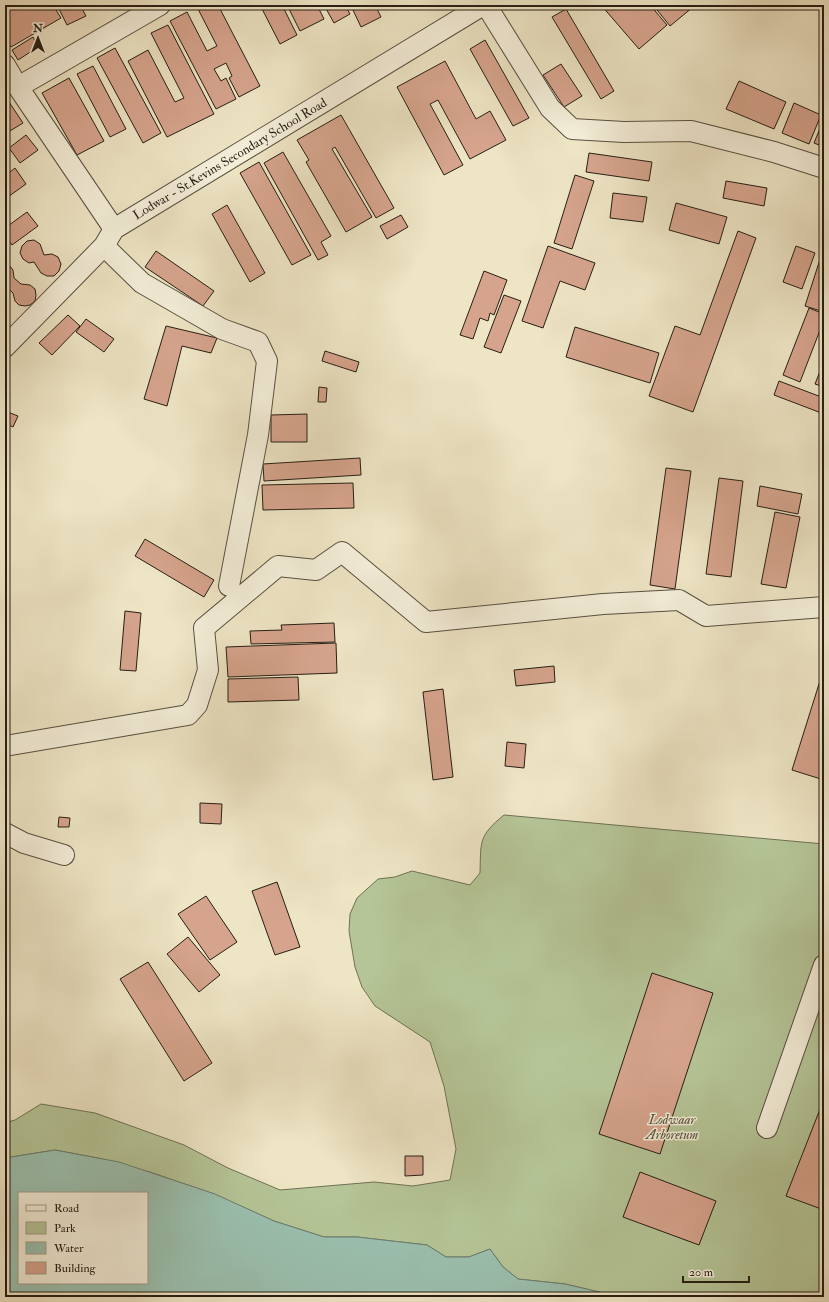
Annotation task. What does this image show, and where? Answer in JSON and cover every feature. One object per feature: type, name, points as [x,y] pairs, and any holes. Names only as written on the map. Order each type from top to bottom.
[{"type":"street","points":[[18,87],[160,5]]},
{"type":"street","name":"Lodwar - St.Kevins Secondary School Road","points":[[5,346],[104,246],[114,229],[483,5]]},
{"type":"street","points":[[486,5],[550,108],[572,129],[624,132],[691,131],[774,152],[824,168]]},
{"type":"street","points":[[5,65],[18,87],[114,229]]},
{"type":"street","points":[[104,246],[142,283],[222,329],[258,342],[267,361],[258,435],[229,586]]},
{"type":"street","points":[[5,746],[188,715],[197,705],[208,670],[204,628],[278,566],[316,570],[342,552],[426,622],[603,604],[679,600],[706,616],[824,607]]},
{"type":"street","points":[[5,833],[24,843],[64,855]]},
{"type":"street","points":[[767,1128],[824,965]]},
{"type":"green space","name":"Lodwaar Arboretum","points":[[504,815],[824,844],[824,1297],[621,1297],[565,1284],[518,1279],[503,1267],[490,1249],[469,1257],[446,1257],[427,1245],[357,1237],[324,1237],[274,1221],[211,1193],[150,1172],[98,1158],[55,1150],[5,1158],[5,1123],[15,1120],[41,1104],[95,1113],[184,1145],[228,1168],[280,1190],[374,1182],[413,1186],[450,1180],[456,1149],[444,1086],[430,1042],[375,1006],[362,987],[355,967],[349,931],[350,914],[357,898],[378,879],[395,877],[412,871],[470,885],[480,873],[481,847],[485,834]]},
{"type":"water","points":[[55,1150],[119,1162],[215,1194],[274,1221],[324,1237],[357,1237],[427,1245],[446,1257],[469,1257],[490,1249],[503,1267],[518,1279],[565,1284],[621,1297],[5,1297],[5,1158]]},
{"type":"building","points":[[5,5],[53,5],[61,18],[11,47],[5,37]]},
{"type":"building","points":[[57,5],[80,5],[86,16],[67,25]]},
{"type":"building","points":[[202,5],[218,5],[260,86],[239,97],[229,78],[232,76],[226,63],[214,69],[221,81],[226,78],[236,99],[216,109],[170,21],[187,12],[207,51],[217,46],[197,7]]},
{"type":"building","points":[[260,5],[282,5],[297,35],[280,44]]},
{"type":"building","points":[[287,5],[317,5],[324,19],[300,31]]},
{"type":"building","points":[[324,5],[345,5],[350,14],[334,23]]},
{"type":"building","points":[[364,5],[375,5],[381,17],[361,27],[353,10]]},
{"type":"building","points":[[601,5],[650,5],[667,25],[639,49]]},
{"type":"building","points":[[653,5],[691,5],[693,7],[670,26]]},
{"type":"building","points":[[566,9],[614,91],[601,99],[552,17]]},
{"type":"building","points":[[168,25],[214,114],[167,137],[128,61],[148,50],[175,102],[184,98],[151,33]]},
{"type":"building","points":[[33,37],[38,47],[18,60],[12,50]]},
{"type":"building","points":[[485,40],[529,118],[513,126],[470,49]]},
{"type":"building","points":[[115,48],[161,133],[143,143],[97,58]]},
{"type":"building","points":[[445,61],[476,119],[490,111],[506,140],[470,159],[438,100],[430,104],[463,165],[444,175],[397,87]]},
{"type":"building","points":[[561,64],[582,96],[564,107],[543,75]]},
{"type":"building","points":[[93,66],[126,129],[110,137],[77,74]]},
{"type":"building","points":[[69,78],[104,141],[77,155],[42,93]]},
{"type":"building","points":[[739,81],[786,102],[774,129],[726,109]]},
{"type":"building","points":[[5,96],[23,123],[5,134]]},
{"type":"building","points":[[794,103],[821,115],[809,144],[782,133]]},
{"type":"building","points":[[341,115],[394,208],[376,218],[335,147],[332,149],[372,217],[346,232],[306,162],[309,160],[297,140]]},
{"type":"building","points":[[824,121],[824,147],[814,143]]},
{"type":"building","points":[[26,135],[38,150],[20,163],[9,148]]},
{"type":"building","points":[[283,152],[331,236],[321,242],[328,255],[318,260],[264,163]]},
{"type":"building","points":[[589,153],[652,162],[649,181],[586,172]]},
{"type":"building","points":[[259,162],[311,255],[292,265],[240,173]]},
{"type":"building","points":[[15,168],[26,184],[5,199],[5,176]]},
{"type":"building","points":[[575,175],[594,181],[572,249],[554,243]]},
{"type":"building","points":[[726,181],[767,188],[764,206],[723,198]]},
{"type":"building","points":[[613,193],[647,197],[643,222],[610,218]]},
{"type":"building","points":[[676,203],[727,217],[719,244],[669,230]]},
{"type":"building","points":[[227,205],[265,273],[250,282],[212,214]]},
{"type":"building","points":[[27,212],[38,226],[12,245],[5,235],[5,228]]},
{"type":"building","points":[[401,215],[408,227],[387,239],[380,226]]},
{"type":"building","points":[[738,231],[756,238],[693,412],[649,396],[675,326],[700,335]]},
{"type":"building","points":[[34,240],[40,244],[44,255],[52,254],[58,257],[61,264],[59,271],[54,276],[47,276],[41,273],[34,262],[29,263],[23,259],[20,253],[22,246],[27,241]]},
{"type":"building","points":[[548,246],[595,263],[585,290],[560,281],[543,328],[522,321]]},
{"type":"building","points":[[796,246],[815,253],[802,289],[783,282]]},
{"type":"building","points":[[823,250],[824,251],[824,312],[805,306]]},
{"type":"building","points":[[156,251],[214,291],[203,306],[145,267]]},
{"type":"building","points":[[5,264],[9,265],[13,270],[14,278],[21,284],[30,285],[35,289],[35,301],[30,305],[19,305],[15,301],[13,293],[5,286]]},
{"type":"building","points":[[484,271],[507,280],[494,315],[490,313],[488,321],[480,318],[473,339],[460,335]]},
{"type":"building","points":[[504,295],[521,301],[501,353],[484,347]]},
{"type":"building","points":[[809,308],[824,314],[824,326],[822,325],[800,382],[783,375]]},
{"type":"building","points":[[68,315],[80,326],[52,355],[39,343]]},
{"type":"building","points":[[86,319],[114,339],[104,352],[76,332]]},
{"type":"building","points":[[166,326],[217,338],[211,353],[182,346],[167,406],[144,399]]},
{"type":"building","points":[[575,327],[659,353],[650,383],[566,357]]},
{"type":"building","points":[[325,351],[359,362],[356,372],[322,361]]},
{"type":"building","points":[[824,361],[824,387],[815,384]]},
{"type":"building","points":[[779,381],[824,398],[824,414],[774,395]]},
{"type":"building","points":[[319,387],[327,388],[326,402],[318,402]]},
{"type":"building","points":[[5,411],[18,416],[13,427],[5,423]]},
{"type":"building","points":[[307,414],[307,442],[271,442],[271,415]]},
{"type":"building","points":[[360,458],[361,475],[264,481],[263,464]]},
{"type":"building","points":[[666,468],[691,471],[675,589],[650,585]]},
{"type":"building","points":[[719,478],[743,481],[731,577],[706,574]]},
{"type":"building","points":[[353,483],[354,508],[263,510],[262,485]]},
{"type":"building","points":[[760,486],[802,494],[798,514],[757,506]]},
{"type":"building","points":[[775,512],[800,517],[786,588],[761,584]]},
{"type":"building","points":[[145,539],[214,580],[204,597],[135,556]]},
{"type":"building","points":[[125,611],[141,613],[136,671],[120,670]]},
{"type":"building","points":[[334,623],[335,642],[251,644],[250,631],[282,630],[281,625]]},
{"type":"building","points":[[336,643],[337,673],[228,677],[226,647]]},
{"type":"building","points":[[554,666],[555,682],[516,686],[514,670]]},
{"type":"building","points":[[824,668],[824,780],[792,770]]},
{"type":"building","points":[[298,677],[299,700],[228,702],[228,679]]},
{"type":"building","points":[[443,689],[453,777],[433,780],[423,692]]},
{"type":"building","points":[[507,742],[526,744],[524,768],[505,766]]},
{"type":"building","points":[[200,803],[222,804],[221,824],[200,823]]},
{"type":"building","points":[[59,817],[70,818],[69,827],[58,827]]},
{"type":"building","points":[[277,882],[300,947],[275,955],[252,891]]},
{"type":"building","points":[[206,896],[237,942],[210,960],[178,914]]},
{"type":"building","points":[[188,937],[220,975],[199,992],[167,954]]},
{"type":"building","points":[[148,962],[212,1063],[184,1081],[120,979]]},
{"type":"building","points":[[652,973],[713,993],[660,1154],[599,1134]]},
{"type":"building","points":[[824,1099],[824,1210],[786,1196]]},
{"type":"building","points":[[405,1156],[423,1156],[423,1175],[405,1176]]},
{"type":"building","points":[[640,1172],[716,1201],[699,1245],[623,1217]]}]
